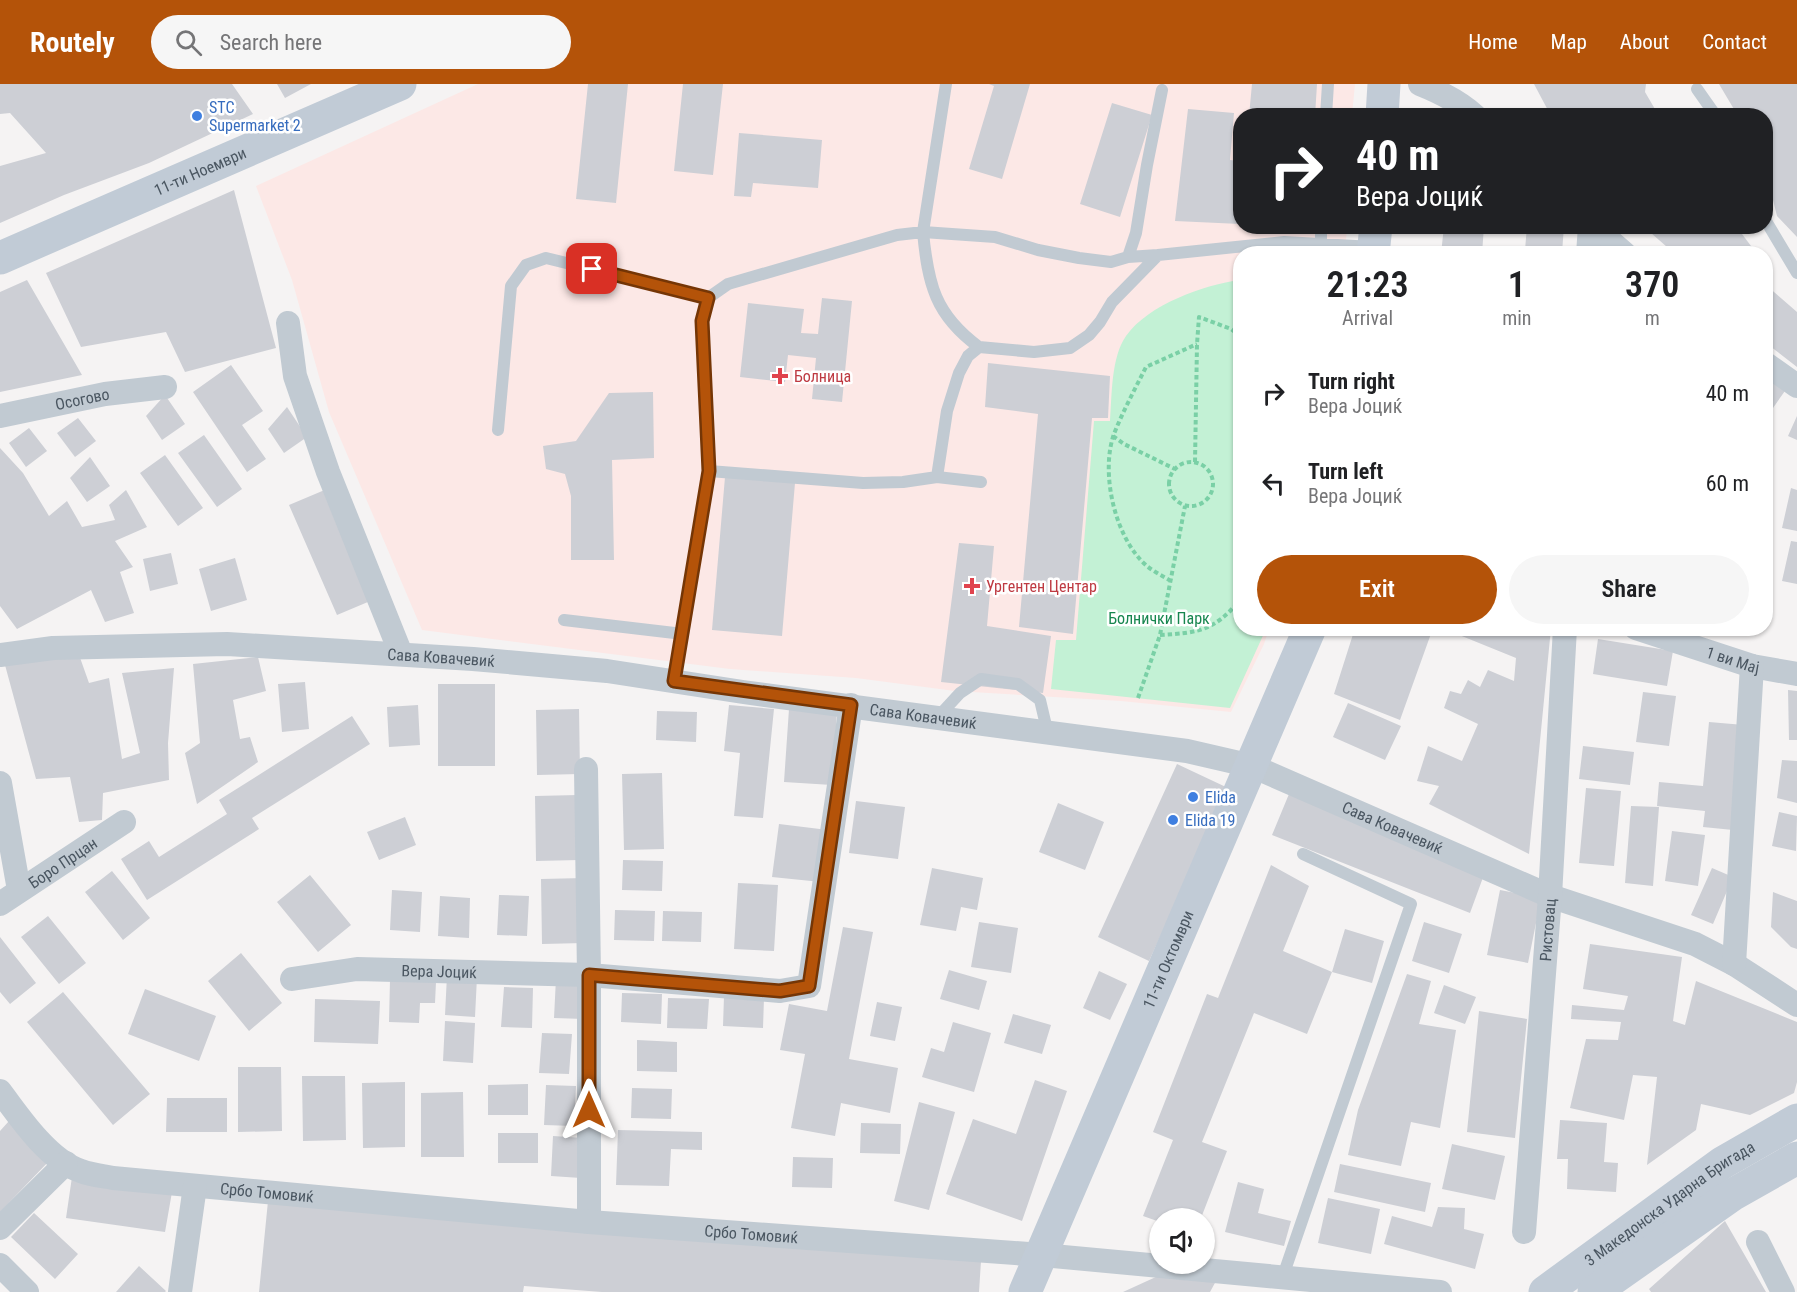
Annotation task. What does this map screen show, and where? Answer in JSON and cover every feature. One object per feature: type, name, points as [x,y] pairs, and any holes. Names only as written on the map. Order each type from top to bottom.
[{"type":"main road","name":"11-ти Ноември","points":[[0,258],[400,84]]},
{"type":"main road","points":[[1382,108],[1384,84]]},
{"type":"main road","name":"11-ти Октомври","points":[[1025,1292],[1307,636]]},
{"type":"main road","name":"3 Македонска Ударна Бригада","points":[[1545,1292],[1722,1163],[1797,1120]]},
{"type":"main road","name":"3 Македонска Ударна Бригада","points":[[1594,1292],[1732,1195],[1797,1158]]},
{"type":"street","points":[[1420,84],[1440,92],[1467,108]]},
{"type":"street","points":[[1601,234],[1615,246]]},
{"type":"street","points":[[288,323],[295,376],[328,472],[401,654]]},
{"type":"street","points":[[1773,369],[1797,386]]},
{"type":"street","name":"Осогово","points":[[0,416],[105,394],[165,387]]},
{"type":"street","name":"Ристовац","points":[[1524,1232],[1550,896],[1565,636]]},
{"type":"street","name":"1 ви Мај","points":[[1660,636],[1752,666],[1797,674]]},
{"type":"street","name":"Сава Ковачевиќ","points":[[0,655],[53,648],[227,644],[401,654],[608,671],[1048,734],[1187,751],[1252,766],[1550,896],[1695,944],[1734,964],[1797,1005]]},
{"type":"street","points":[[1734,964],[1752,666]]},
{"type":"street","name":"Вера Јоциќ","points":[[292,979],[357,969],[589,975],[780,991],[809,986],[851,705]]},
{"type":"street","points":[[586,769],[589,1222]]},
{"type":"street","points":[[0,783],[10,897]]},
{"type":"street","name":"Боро Прцан","points":[[10,897],[124,822]]},
{"type":"street","name":"Србо Томовиќ","points":[[0,1091],[32,1134],[66,1163],[80,1171],[113,1178],[589,1222],[1042,1255],[1440,1292]]},
{"type":"street","points":[[0,1228],[66,1163]]},
{"type":"street","points":[[180,1292],[195,1186]]},
{"type":"street","points":[[1758,1242],[1783,1292]]},
{"type":"street","points":[[0,1265],[27,1292]]},
{"type":"lane","points":[[946,84],[923,232],[929,276],[947,318],[961,334],[979,346],[1034,352],[1070,348],[1089,335],[1112,302],[1158,255]]},
{"type":"lane","points":[[1326,108],[1328,84]]},
{"type":"lane","points":[[1696,89],[1710,108]]},
{"type":"lane","points":[[1128,257],[1136,232],[1162,90]]},
{"type":"lane","points":[[674,681],[709,471],[702,321],[708,298],[728,284],[868,242],[923,232],[995,237],[1038,250],[1110,262],[1128,257],[1233,247]]},
{"type":"lane","points":[[1773,233],[1797,273]]},
{"type":"lane","points":[[1321,234],[1321,243]]},
{"type":"lane","points":[[1240,246],[1259,243],[1374,242]]},
{"type":"lane","points":[[498,430],[511,286],[525,265],[546,258],[708,298]]},
{"type":"lane","points":[[937,477],[947,411],[959,373],[968,356],[979,346]]},
{"type":"lane","points":[[709,471],[863,483],[903,482],[937,477],[981,482]]},
{"type":"lane","points":[[564,620],[682,634]]},
{"type":"lane","points":[[937,718],[960,693],[981,678],[1018,684],[1040,700],[1048,734]]},
{"type":"lane","points":[[1283,1276],[1411,904],[1303,854]]},
{"type":"path","points":[[1195,462],[1199,317],[1233,331]]},
{"type":"path","points":[[1171,580],[1147,566],[1126,542],[1113,506],[1109,470],[1113,436],[1146,367],[1197,344]]},
{"type":"path","points":[[1113,436],[1124,444],[1175,469]]},
{"type":"path","points":[[1195,462],[1207,469],[1213,482],[1210,496],[1199,505],[1185,506],[1173,497],[1169,483],[1175,469],[1195,462]]},
{"type":"path","points":[[1138,698],[1161,634],[1185,506]]},
{"type":"path","points":[[1161,634],[1192,633],[1226,617],[1233,608]]},
{"type":"shaded area","name":"Болница","points":[[478,84],[1355,84],[1353,108],[1233,108],[1233,234],[1346,234],[1346,246],[1233,246],[1233,636],[1267,636],[1231,712],[1121,701],[955,691],[856,678],[730,669],[422,630],[329,412],[292,280],[256,186]]},
{"type":"green space","name":"Болнички Парк","points":[[1233,282],[1233,636],[1263,636],[1230,708],[1051,689],[1056,640],[1076,640],[1094,421],[1110,421],[1113,377],[1121,345],[1126,336],[1148,314],[1194,291]]},
{"type":"building","points":[[0,84],[232,84],[253,114],[149,163],[64,195],[0,223],[0,166],[46,153],[10,113],[0,114]]},
{"type":"building","points":[[277,84],[311,84],[285,98]]},
{"type":"building","points":[[588,84],[628,84],[616,203],[576,199]]},
{"type":"building","points":[[683,84],[723,84],[713,175],[674,171]]},
{"type":"building","points":[[989,84],[1030,84],[1002,179],[969,169],[994,86]]},
{"type":"building","points":[[1252,84],[1317,84],[1316,108],[1250,108]]},
{"type":"building","points":[[1534,84],[1646,84],[1645,92],[1654,108],[1547,108]]},
{"type":"building","points":[[1719,84],[1797,84],[1797,237],[1777,216],[1773,200],[1773,108],[1733,108]]},
{"type":"building","points":[[1112,103],[1152,115],[1120,217],[1080,204]]},
{"type":"building","points":[[1188,109],[1233,113],[1230,160],[1233,160],[1233,224],[1175,221]]},
{"type":"building","points":[[739,133],[822,140],[818,188],[753,183],[751,197],[734,196]]},
{"type":"building","points":[[234,190],[276,348],[185,372],[166,332],[81,347],[46,273]]},
{"type":"building","points":[[1443,234],[1483,234],[1483,246],[1442,246]]},
{"type":"building","points":[[1526,234],[1563,234],[1563,246],[1525,246]]},
{"type":"building","points":[[1652,234],[1742,234],[1751,246],[1666,246]]},
{"type":"building","points":[[27,280],[82,375],[0,392],[0,292]]},
{"type":"building","points":[[1773,291],[1797,312],[1797,367],[1773,348]]},
{"type":"building","points":[[822,298],[852,301],[842,402],[812,399],[816,358],[788,355],[785,382],[740,377],[748,303],[804,309],[801,333],[818,334]]},
{"type":"building","points":[[988,363],[1110,376],[1108,418],[1092,418],[1073,634],[1019,627],[1038,414],[985,407]]},
{"type":"building","points":[[231,365],[263,411],[242,425],[266,459],[247,472],[193,392]]},
{"type":"building","points":[[1773,378],[1787,388],[1773,408]]},
{"type":"building","points":[[653,392],[654,458],[612,460],[614,560],[571,560],[571,496],[565,474],[546,469],[543,446],[576,441],[609,393]]},
{"type":"building","points":[[165,395],[185,424],[162,440],[146,416]]},
{"type":"building","points":[[287,407],[307,437],[284,453],[268,429]]},
{"type":"building","points":[[1797,416],[1797,440],[1788,436]]},
{"type":"building","points":[[78,418],[96,441],[75,457],[57,433]]},
{"type":"building","points":[[29,428],[47,451],[26,467],[9,443]]},
{"type":"building","points":[[204,435],[242,489],[217,507],[178,453]]},
{"type":"building","points":[[0,448],[23,473],[49,516],[67,501],[82,527],[115,520],[109,505],[126,490],[147,527],[115,541],[133,567],[120,572],[134,613],[105,622],[91,590],[17,629],[0,606]]},
{"type":"building","points":[[165,455],[203,508],[178,526],[140,473]]},
{"type":"building","points":[[90,457],[110,486],[87,502],[70,478]]},
{"type":"building","points":[[725,477],[795,483],[782,636],[712,630]]},
{"type":"building","points":[[1791,488],[1797,490],[1797,531],[1782,528]]},
{"type":"building","points":[[327,489],[375,599],[337,615],[289,505]]},
{"type":"building","points":[[1791,541],[1797,542],[1797,584],[1782,581]]},
{"type":"building","name":"Ургентен Центар","points":[[959,543],[994,546],[987,626],[1051,636],[1043,693],[941,682]]},
{"type":"building","points":[[171,553],[178,584],[150,591],[143,559]]},
{"type":"building","points":[[235,558],[247,600],[211,611],[199,569]]},
{"type":"building","points":[[1352,636],[1430,636],[1400,720],[1334,694]]},
{"type":"building","points":[[1462,636],[1550,636],[1529,854],[1429,804],[1439,786],[1417,781],[1428,746],[1462,761],[1478,724],[1444,708],[1450,691],[1461,694],[1468,680],[1480,687],[1488,670],[1514,681],[1516,658]]},
{"type":"building","points":[[1598,639],[1673,651],[1667,686],[1593,674]]},
{"type":"building","points":[[78,652],[89,683],[109,678],[122,759],[140,753],[122,673],[174,668],[168,743],[169,780],[103,793],[102,820],[79,822],[70,777],[36,779],[5,665]]},
{"type":"building","points":[[258,657],[266,691],[233,700],[240,739],[250,737],[258,762],[197,804],[185,753],[200,743],[193,664]]},
{"type":"building","points":[[305,682],[309,729],[282,732],[278,684]]},
{"type":"building","points":[[438,684],[495,684],[495,766],[438,766]]},
{"type":"building","points":[[1788,690],[1797,691],[1797,740],[1789,740]]},
{"type":"building","points":[[1643,692],[1676,696],[1669,746],[1636,742]]},
{"type":"building","points":[[1348,703],[1401,726],[1385,760],[1333,737]]},
{"type":"building","points":[[418,705],[420,745],[389,747],[387,707]]},
{"type":"building","points":[[729,705],[774,709],[763,818],[734,816],[740,753],[724,751]]},
{"type":"building","points":[[579,709],[580,774],[537,775],[536,710]]},
{"type":"building","points":[[789,709],[837,712],[832,785],[784,782]]},
{"type":"building","points":[[657,711],[697,712],[696,742],[656,740]]},
{"type":"building","points":[[352,716],[370,744],[252,818],[259,829],[147,900],[121,859],[149,841],[159,857],[227,814],[219,800]]},
{"type":"building","points":[[1709,722],[1744,725],[1733,830],[1703,827],[1705,811],[1657,806],[1659,782],[1703,786]]},
{"type":"building","points":[[1583,746],[1634,752],[1630,785],[1579,779]]},
{"type":"building","points":[[1782,760],[1797,761],[1797,803],[1777,798]]},
{"type":"building","points":[[1177,764],[1228,788],[1149,961],[1098,937]]},
{"type":"building","points":[[662,773],[664,849],[624,850],[622,774]]},
{"type":"building","points":[[1586,788],[1621,791],[1614,866],[1579,863]]},
{"type":"building","points":[[1289,794],[1485,872],[1470,913],[1272,835]]},
{"type":"building","points":[[578,795],[579,860],[536,861],[535,796]]},
{"type":"building","points":[[856,801],[905,807],[898,859],[849,853]]},
{"type":"building","points":[[1058,803],[1104,822],[1085,870],[1039,852]]},
{"type":"building","points":[[1631,806],[1659,807],[1653,886],[1625,883]]},
{"type":"building","points":[[1779,812],[1797,816],[1796,851],[1772,846]]},
{"type":"building","points":[[405,817],[416,845],[379,860],[367,832]]},
{"type":"building","points":[[779,824],[828,830],[821,882],[772,877]]},
{"type":"building","points":[[1672,831],[1705,835],[1698,886],[1665,881]]},
{"type":"building","points":[[623,860],[663,861],[662,891],[622,890]]},
{"type":"building","points":[[1271,865],[1309,886],[1283,951],[1332,972],[1307,1034],[1254,1013],[1202,1142],[1227,1151],[1205,1208],[1149,1208],[1149,1218],[1143,1216],[1173,1140],[1153,1132],[1207,994],[1218,998]]},
{"type":"building","points":[[932,868],[983,878],[977,910],[961,907],[956,931],[920,925]]},
{"type":"building","points":[[1712,868],[1733,877],[1713,924],[1691,915]]},
{"type":"building","points":[[112,871],[150,918],[123,940],[85,892]]},
{"type":"building","points":[[310,875],[351,925],[318,952],[277,902]]},
{"type":"building","points":[[584,878],[584,943],[542,944],[541,879]]},
{"type":"building","points":[[738,883],[778,885],[774,951],[734,949]]},
{"type":"building","points":[[392,890],[422,892],[420,932],[390,930]]},
{"type":"building","points":[[1500,890],[1541,898],[1528,963],[1487,955]]},
{"type":"building","points":[[1773,892],[1797,901],[1797,949],[1791,947],[1771,927]]},
{"type":"building","points":[[499,895],[529,896],[527,936],[497,935]]},
{"type":"building","points":[[440,896],[470,898],[469,938],[438,936]]},
{"type":"building","points":[[615,910],[655,911],[654,941],[614,940]]},
{"type":"building","points":[[663,911],[702,912],[701,942],[662,941]]},
{"type":"building","points":[[48,916],[86,963],[59,984],[21,937]]},
{"type":"building","points":[[979,922],[1018,928],[1011,973],[971,967]]},
{"type":"building","points":[[1424,922],[1462,934],[1449,973],[1412,961]]},
{"type":"building","points":[[843,927],[873,932],[849,1059],[898,1068],[890,1113],[841,1103],[835,1136],[791,1128],[805,1054],[780,1050],[789,1004],[827,1011]]},
{"type":"building","points":[[1345,929],[1384,941],[1372,983],[1332,972]]},
{"type":"building","points":[[0,937],[36,983],[10,1004],[0,992]]},
{"type":"building","points":[[1590,944],[1682,957],[1673,1021],[1685,1025],[1696,981],[1797,1022],[1797,1082],[1794,1093],[1750,1115],[1701,1104],[1696,1130],[1647,1165],[1657,1077],[1633,1075],[1624,1120],[1570,1108],[1586,1039],[1618,1040],[1621,1022],[1571,1019],[1572,1005],[1624,1010],[1628,996],[1583,989]]},
{"type":"building","points":[[241,953],[282,1003],[249,1031],[208,981]]},
{"type":"building","points":[[949,970],[987,981],[979,1010],[940,999]]},
{"type":"building","points":[[1099,971],[1127,984],[1110,1020],[1083,1008]]},
{"type":"building","points":[[1407,974],[1431,981],[1419,1024],[1456,1030],[1440,1128],[1411,1122],[1401,1166],[1348,1155],[1358,1110]]},
{"type":"building","points":[[447,975],[477,977],[475,1017],[445,1015]]},
{"type":"building","points":[[556,978],[586,980],[584,1019],[554,1018]]},
{"type":"building","points":[[390,980],[436,982],[435,1003],[420,1003],[419,1023],[389,1022]]},
{"type":"building","points":[[1444,985],[1476,997],[1465,1024],[1434,1013]]},
{"type":"building","points":[[504,987],[533,988],[532,1028],[501,1027]]},
{"type":"building","points":[[145,989],[216,1016],[199,1061],[128,1034]]},
{"type":"building","points":[[63,992],[150,1094],[113,1125],[27,1022]]},
{"type":"building","points":[[622,993],[662,994],[661,1024],[621,1022]]},
{"type":"building","points":[[724,996],[764,998],[763,1028],[723,1026]]},
{"type":"building","points":[[668,998],[709,999],[707,1029],[667,1028]]},
{"type":"building","points":[[315,999],[380,1001],[378,1044],[314,1042]]},
{"type":"building","points":[[877,1002],[902,1007],[895,1041],[870,1036]]},
{"type":"building","points":[[1479,1011],[1527,1019],[1515,1138],[1467,1132]]},
{"type":"building","points":[[1013,1014],[1051,1025],[1042,1054],[1004,1043]]},
{"type":"building","points":[[445,1021],[475,1023],[473,1063],[443,1061]]},
{"type":"building","points":[[953,1022],[991,1033],[974,1092],[922,1077],[931,1048],[944,1052]]},
{"type":"building","points":[[542,1033],[572,1034],[569,1074],[539,1073]]},
{"type":"building","points":[[637,1040],[677,1042],[677,1072],[637,1071]]},
{"type":"building","points":[[238,1067],[281,1067],[282,1131],[238,1132]]},
{"type":"building","points":[[302,1076],[345,1076],[346,1140],[303,1141]]},
{"type":"building","points":[[1035,1080],[1067,1091],[1022,1221],[946,1194],[973,1119],[1016,1134]]},
{"type":"building","points":[[405,1082],[405,1147],[363,1148],[362,1083]]},
{"type":"building","points":[[528,1084],[528,1115],[488,1115],[488,1085]]},
{"type":"building","points":[[546,1085],[576,1086],[574,1126],[544,1125]]},
{"type":"building","points":[[632,1088],[672,1089],[671,1119],[631,1118]]},
{"type":"building","points":[[463,1092],[464,1157],[421,1157],[421,1093]]},
{"type":"building","points":[[167,1098],[227,1098],[227,1132],[166,1132]]},
{"type":"building","points":[[919,1102],[955,1112],[929,1210],[894,1201]]},
{"type":"building","points":[[1560,1120],[1607,1123],[1604,1162],[1618,1163],[1616,1192],[1567,1189],[1568,1159],[1557,1159]]},
{"type":"building","points":[[9,1121],[50,1160],[0,1212],[0,1131]]},
{"type":"building","points":[[861,1123],[901,1124],[900,1154],[860,1153]]},
{"type":"building","points":[[618,1130],[702,1132],[702,1150],[671,1149],[669,1186],[616,1185]]},
{"type":"building","points":[[498,1133],[538,1133],[538,1163],[498,1163]]},
{"type":"building","points":[[553,1136],[583,1138],[581,1178],[551,1176]]},
{"type":"building","points":[[1452,1144],[1505,1156],[1495,1200],[1442,1189]]},
{"type":"building","points":[[793,1157],[833,1158],[832,1188],[792,1187]]},
{"type":"building","points":[[1340,1164],[1431,1183],[1425,1212],[1334,1192]]},
{"type":"building","points":[[72,1177],[172,1192],[165,1232],[66,1218]]},
{"type":"building","points":[[1238,1182],[1264,1189],[1258,1213],[1291,1221],[1284,1246],[1225,1232]]},
{"type":"building","points":[[1328,1198],[1380,1209],[1371,1254],[1318,1243]]},
{"type":"building","points":[[268,1201],[981,1261],[979,1292],[602,1292],[524,1286],[523,1292],[259,1292]]},
{"type":"building","points":[[1438,1207],[1465,1208],[1464,1229],[1484,1234],[1475,1269],[1384,1244],[1392,1216],[1432,1227]]},
{"type":"building","points":[[34,1213],[78,1254],[55,1279],[11,1237]]},
{"type":"building","points":[[1725,1221],[1766,1292],[1651,1292],[1649,1289]]},
{"type":"building","points":[[139,1266],[166,1291],[116,1292]]},
{"type":"building","points":[[1158,1276],[1216,1281],[1210,1292],[1123,1292]]},
{"type":"place","name":"STC Supermarket 2","points":[[197,116]]},
{"type":"place","name":"Болница","points":[[780,376]]},
{"type":"place","name":"Ургентен Центар","points":[[972,586]]},
{"type":"place","name":"Elida","points":[[1193,797]]},
{"type":"place","name":"Elida 19","points":[[1173,820]]},
{"type":"route","points":[[589,1110],[589,975],[780,991],[809,986],[851,705],[674,681],[709,471],[702,321],[708,298],[592,269]]}]
